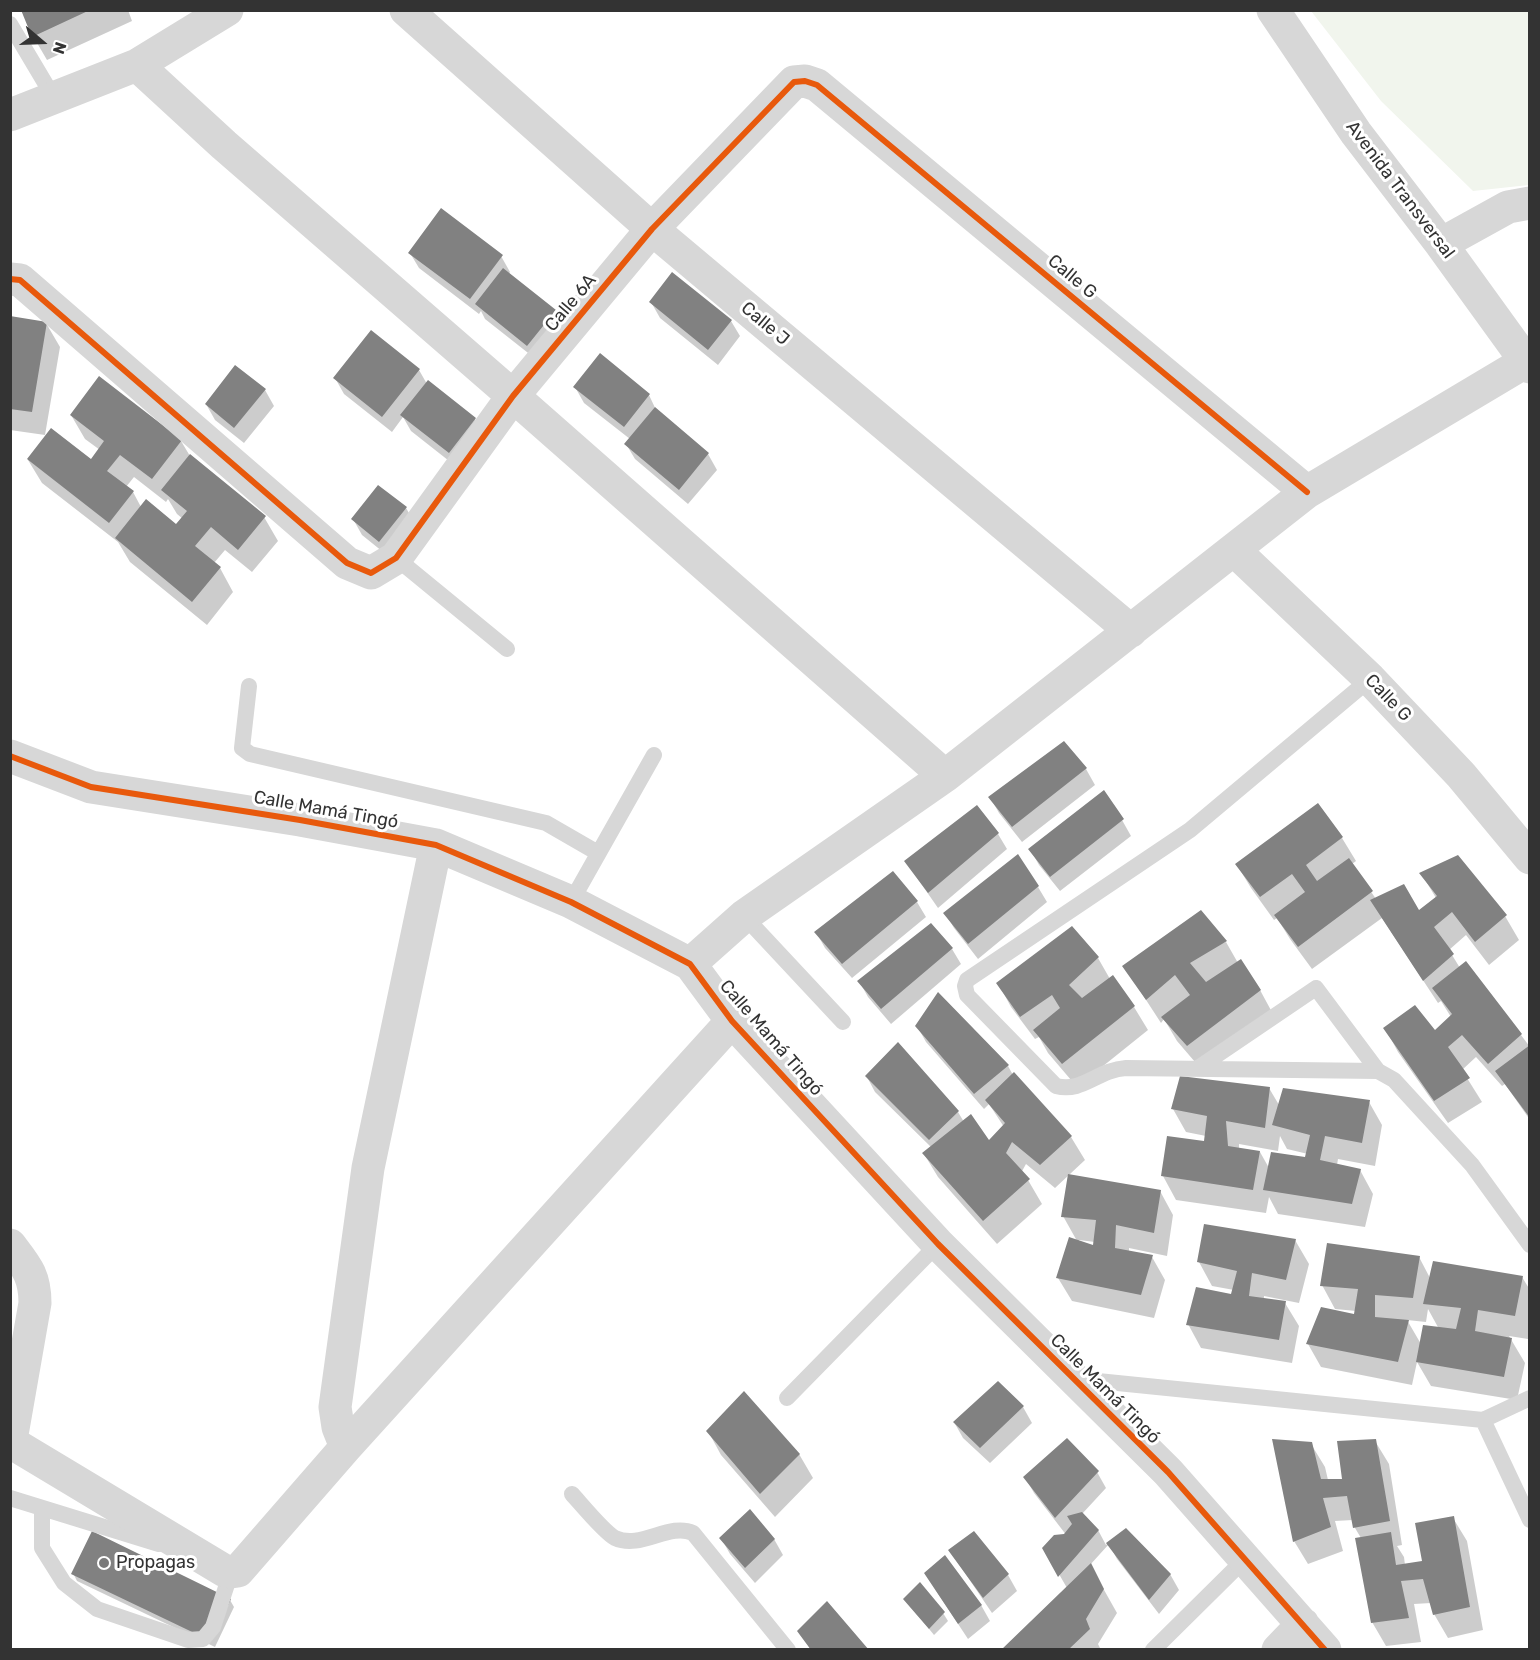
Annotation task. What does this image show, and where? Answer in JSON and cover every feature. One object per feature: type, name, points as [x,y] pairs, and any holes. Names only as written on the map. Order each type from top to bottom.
[{"type":"street","points":[[10,115],[137,65],[227,10]]},
{"type":"street","name":"Calle J","points":[[406,10],[652,229],[1131,632]]},
{"type":"street","name":"Avenida Transversal","points":[[1273,10],[1356,133],[1441,244],[1527,364]]},
{"type":"street","points":[[137,65],[224,146],[513,396],[945,776]]},
{"type":"street","name":"Calle 6A","points":[[383,566],[513,396],[652,229],[794,82],[805,81],[817,85]]},
{"type":"street","name":"Calle G","points":[[817,85],[1307,492]]},
{"type":"street","points":[[1441,244],[1508,207],[1530,203]]},
{"type":"street","points":[[10,279],[20,280],[346,563],[383,566]]},
{"type":"street","points":[[690,964],[744,916],[945,776],[1307,492],[1527,364]]},
{"type":"street","name":"Calle G","points":[[1234,550],[1370,679],[1461,775],[1530,858]]},
{"type":"street","name":"Calle Mamá Tingó","points":[[10,756],[91,787],[300,820],[436,845],[571,902],[690,964],[732,1021],[938,1244],[1168,1472],[1325,1650]]},
{"type":"street","points":[[346,1448],[338,1427],[335,1407],[368,1168],[436,845]]},
{"type":"street","points":[[10,1245],[31,1272],[35,1287],[35,1303],[11,1444],[218,1566],[238,1571],[346,1448],[732,1021]]},
{"type":"street","points":[[1278,1650],[1303,1624]]},
{"type":"lane","points":[[10,24],[54,98]]},
{"type":"lane","points":[[383,566],[507,649]]},
{"type":"lane","points":[[1370,679],[1190,830],[967,980],[964,987],[967,995],[1056,1086],[1076,1088],[1114,1069],[1378,1071]]},
{"type":"lane","points":[[249,686],[242,748],[250,754],[546,823],[598,853]]},
{"type":"lane","points":[[571,902],[654,755]]},
{"type":"lane","points":[[744,916],[843,1022]]},
{"type":"lane","points":[[1198,1068],[1316,988],[1378,1071],[1394,1080],[1472,1165],[1530,1245]]},
{"type":"lane","points":[[787,1398],[938,1244]]},
{"type":"lane","points":[[1073,1379],[1483,1420],[1530,1398]]},
{"type":"lane","points":[[1483,1420],[1530,1520]]},
{"type":"lane","points":[[573,1494],[612,1537],[622,1540],[652,1538],[678,1530],[693,1533],[788,1650]]},
{"type":"lane","points":[[10,1498],[42,1508],[218,1566],[213,1627],[203,1639],[188,1640],[97,1609],[64,1583],[42,1548],[42,1508]]},
{"type":"lane","points":[[1153,1650],[1245,1560]]},
{"type":"shaded area","points":[[1311,11],[1529,11],[1529,185],[1473,191],[1381,101]]},
{"type":"building","points":[[21,10],[90,10],[32,37]]},
{"type":"building","points":[[441,208],[503,255],[470,299],[408,253]]},
{"type":"building","points":[[503,268],[556,310],[527,346],[475,304]]},
{"type":"building","points":[[672,272],[732,320],[708,350],[649,302]]},
{"type":"building","points":[[10,316],[47,322],[32,412],[10,409]]},
{"type":"building","points":[[371,330],[420,369],[382,417],[333,378]]},
{"type":"building","points":[[600,353],[650,394],[624,427],[573,387]]},
{"type":"building","points":[[235,365],[266,389],[234,428],[205,404]]},
{"type":"building","points":[[99,376],[182,440],[152,479],[120,455],[107,471],[134,491],[109,523],[27,459],[51,428],[91,459],[104,441],[70,415]]},
{"type":"building","points":[[428,380],[476,418],[449,453],[400,415]]},
{"type":"building","points":[[655,407],[709,453],[679,490],[624,444]]},
{"type":"building","points":[[190,454],[266,516],[238,550],[211,527],[195,546],[221,567],[192,602],[115,538],[146,499],[176,524],[187,511],[161,490]]},
{"type":"building","points":[[378,485],[407,507],[379,542],[351,519]]},
{"type":"building","points":[[1064,741],[1087,768],[1012,827],[988,797]]},
{"type":"building","points":[[1104,790],[1124,819],[1050,877],[1028,849]]},
{"type":"building","points":[[1318,803],[1343,837],[1306,865],[1317,881],[1349,858],[1373,891],[1298,947],[1274,915],[1305,892],[1292,874],[1260,897],[1235,864]]},
{"type":"building","points":[[977,805],[999,833],[928,893],[904,861]]},
{"type":"building","points":[[1018,854],[1039,886],[968,944],[943,913]]},
{"type":"building","points":[[1458,855],[1507,915],[1475,942],[1452,912],[1434,927],[1454,954],[1423,981],[1370,900],[1404,884],[1419,910],[1437,896],[1419,873]]},
{"type":"building","points":[[893,871],[918,901],[842,964],[814,932]]},
{"type":"building","points":[[1201,910],[1227,941],[1190,963],[1206,982],[1241,959],[1261,990],[1187,1046],[1161,1017],[1190,995],[1175,975],[1146,1000],[1122,966]]},
{"type":"building","points":[[931,923],[953,948],[881,1009],[857,981]]},
{"type":"building","points":[[1072,926],[1099,957],[1069,985],[1082,998],[1113,975],[1135,1006],[1062,1064],[1033,1030],[1060,1008],[1052,995],[1020,1017],[996,983]]},
{"type":"building","points":[[1466,961],[1522,1034],[1488,1064],[1462,1035],[1448,1047],[1470,1078],[1434,1101],[1383,1028],[1415,1005],[1435,1030],[1452,1014],[1432,988]]},
{"type":"building","points":[[938,992],[1009,1065],[974,1094],[915,1026]]},
{"type":"building","points":[[898,1042],[959,1111],[929,1140],[865,1076]]},
{"type":"building","points":[[1530,1045],[1530,1118],[1495,1071]]},
{"type":"building","points":[[1014,1072],[1072,1136],[1040,1165],[1012,1142],[1006,1153],[1030,1179],[983,1221],[922,1153],[971,1114],[989,1140],[1005,1123],[985,1100]]},
{"type":"building","points":[[1180,1076],[1270,1087],[1265,1128],[1226,1121],[1228,1146],[1260,1151],[1253,1190],[1161,1176],[1167,1136],[1204,1141],[1207,1116],[1171,1109]]},
{"type":"building","points":[[1283,1088],[1370,1100],[1362,1143],[1325,1136],[1320,1160],[1361,1169],[1352,1204],[1263,1190],[1271,1152],[1305,1157],[1310,1135],[1272,1125]]},
{"type":"building","points":[[1068,1174],[1161,1190],[1154,1233],[1116,1225],[1115,1248],[1153,1255],[1141,1295],[1056,1278],[1069,1237],[1093,1245],[1096,1220],[1061,1217]]},
{"type":"building","points":[[1204,1224],[1296,1239],[1286,1280],[1252,1273],[1249,1296],[1286,1301],[1279,1340],[1186,1325],[1196,1287],[1231,1294],[1237,1271],[1197,1262]]},
{"type":"building","points":[[1327,1243],[1420,1256],[1413,1298],[1375,1295],[1375,1317],[1409,1320],[1398,1362],[1306,1344],[1321,1307],[1354,1314],[1358,1289],[1320,1286]]},
{"type":"building","points":[[1433,1261],[1523,1276],[1515,1316],[1478,1310],[1475,1331],[1512,1338],[1504,1377],[1416,1362],[1423,1325],[1456,1329],[1461,1308],[1423,1304]]},
{"type":"building","points":[[998,1381],[1024,1406],[980,1448],[953,1422]]},
{"type":"building","points":[[744,1391],[800,1454],[760,1494],[706,1431]]},
{"type":"building","points":[[1067,1438],[1099,1471],[1055,1518],[1023,1477]]},
{"type":"building","points":[[1272,1439],[1312,1442],[1321,1479],[1342,1479],[1337,1441],[1376,1439],[1390,1521],[1353,1528],[1347,1496],[1323,1498],[1331,1527],[1293,1542]]},
{"type":"building","points":[[750,1509],[775,1539],[745,1568],[719,1538]]},
{"type":"building","points":[[1082,1512],[1099,1530],[1058,1577],[1042,1548],[1054,1535],[1064,1534],[1072,1524],[1067,1516]]},
{"type":"building","points":[[1454,1516],[1470,1607],[1433,1615],[1423,1579],[1401,1581],[1409,1618],[1371,1623],[1355,1538],[1391,1532],[1396,1565],[1422,1561],[1415,1523]]},
{"type":"building","points":[[1126,1528],[1171,1574],[1149,1600],[1106,1543]]},
{"type":"building","points":[[92,1531],[231,1599],[211,1641],[71,1574]]},
{"type":"building","points":[[974,1531],[1009,1574],[983,1598],[948,1550]]},
{"type":"building","points":[[945,1555],[982,1605],[958,1624],[924,1573]]},
{"type":"building","points":[[1091,1563],[1104,1589],[1086,1619],[1090,1629],[1068,1650],[1001,1650]]},
{"type":"building","points":[[920,1582],[945,1612],[929,1629],[903,1599]]},
{"type":"building","points":[[827,1601],[869,1650],[811,1650],[797,1631]]},
{"type":"cycle path","points":[[10,279],[20,280],[347,563],[371,573],[396,558],[513,396],[652,229],[794,82],[805,81],[817,85],[1307,492]]},
{"type":"cycle path","points":[[10,756],[91,787],[300,820],[436,845],[571,902],[690,964],[732,1021],[938,1244],[1168,1472],[1325,1650]]},
{"type":"place","name":"Propagas","points":[[104,1563]]}]
